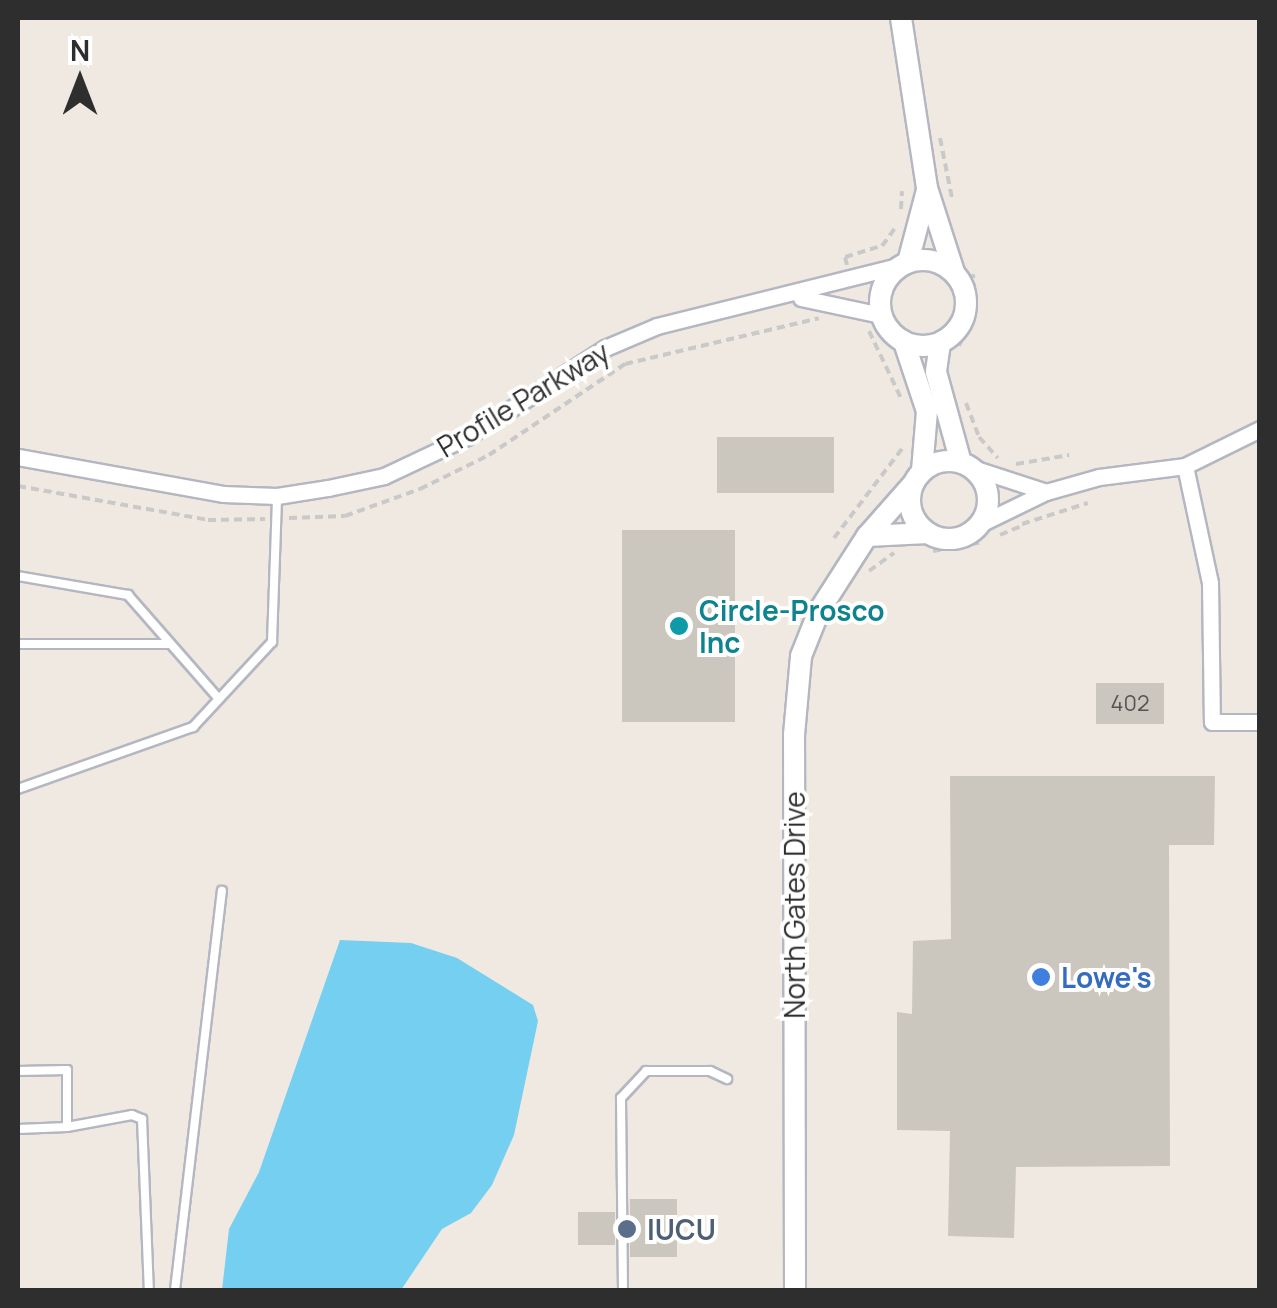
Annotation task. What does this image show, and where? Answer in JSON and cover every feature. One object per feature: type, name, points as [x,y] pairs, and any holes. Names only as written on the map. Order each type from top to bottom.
[{"type":"street","points":[[901,18],[927,188],[962,268],[966,312],[936,372],[966,465],[988,500],[980,524]]},
{"type":"street","points":[[927,188],[905,264],[882,287],[872,320],[904,342],[947,350]]},
{"type":"street","points":[[905,264],[929,260],[962,268]]},
{"type":"street","name":"Profile Parkway","points":[[18,457],[188,488],[277,496],[384,476],[468,437],[605,348],[657,326],[792,296],[905,264]]},
{"type":"street","name":"Profile Parkway","points":[[792,296],[872,320]]},
{"type":"street","points":[[904,342],[927,411],[910,507],[927,542]]},
{"type":"street","points":[[866,536],[927,542],[961,537],[1046,492],[1186,466],[1260,429]]},
{"type":"street","points":[[917,478],[941,461],[966,465],[1046,492]]},
{"type":"street","points":[[1186,466],[1210,584],[1212,722],[1260,722]]},
{"type":"street","name":"North Gates Drive","points":[[795,1290],[796,692],[819,611],[866,536],[917,478]]},
{"type":"lane","points":[[18,790],[193,727],[272,642],[277,496]]},
{"type":"lane","points":[[18,576],[128,595],[218,699]]},
{"type":"lane","points":[[18,644],[170,644]]},
{"type":"lane","points":[[175,1290],[222,891]]},
{"type":"lane","points":[[18,1072],[67,1070],[67,1127]]},
{"type":"lane","points":[[623,1290],[620,1098],[646,1071],[710,1071],[727,1079]]},
{"type":"lane","points":[[18,1129],[67,1127],[132,1115],[142,1119],[149,1290]]},
{"type":"path","points":[[846,264],[845,257],[882,246],[892,236],[902,191]]},
{"type":"path","points":[[947,350],[975,304],[962,268]]},
{"type":"path","points":[[332,516],[367,510],[490,455],[625,364],[679,347],[831,318]]},
{"type":"path","points":[[872,320],[903,403]]},
{"type":"path","points":[[959,386],[991,454],[1010,464],[1070,456]]},
{"type":"path","points":[[834,538],[864,505],[905,444]]},
{"type":"path","points":[[18,486],[231,520]]},
{"type":"path","points":[[927,542],[957,551],[1088,502]]},
{"type":"path","points":[[1020,519],[1023,525]]},
{"type":"path","points":[[869,570],[894,553],[911,550]]},
{"type":"water","points":[[340,940],[411,943],[457,958],[533,1005],[538,1021],[514,1135],[492,1185],[471,1213],[442,1229],[401,1290],[222,1290],[229,1229],[259,1172]]},
{"type":"building","points":[[717,437],[834,437],[834,493],[717,493]]},
{"type":"building","name":"Circle-Prosco Inc","points":[[622,530],[735,530],[735,722],[622,722]]},
{"type":"building","points":[[1096,683],[1164,683],[1164,724],[1096,724]]},
{"type":"building","name":"Lowe's","points":[[950,776],[1215,776],[1214,845],[1169,845],[1170,1166],[1016,1167],[1014,1238],[948,1236],[950,1131],[897,1130],[897,1012],[912,1014],[913,941],[951,939]]},
{"type":"building","name":"IUCU","points":[[630,1199],[677,1199],[677,1257],[630,1257]]},
{"type":"building","points":[[578,1212],[615,1212],[615,1245],[578,1245]]},
{"type":"place","name":"Circle-Prosco Inc","points":[[679,626]]},
{"type":"place","name":"Lowe's","points":[[1041,977]]},
{"type":"place","name":"IUCU","points":[[627,1229]]}]
